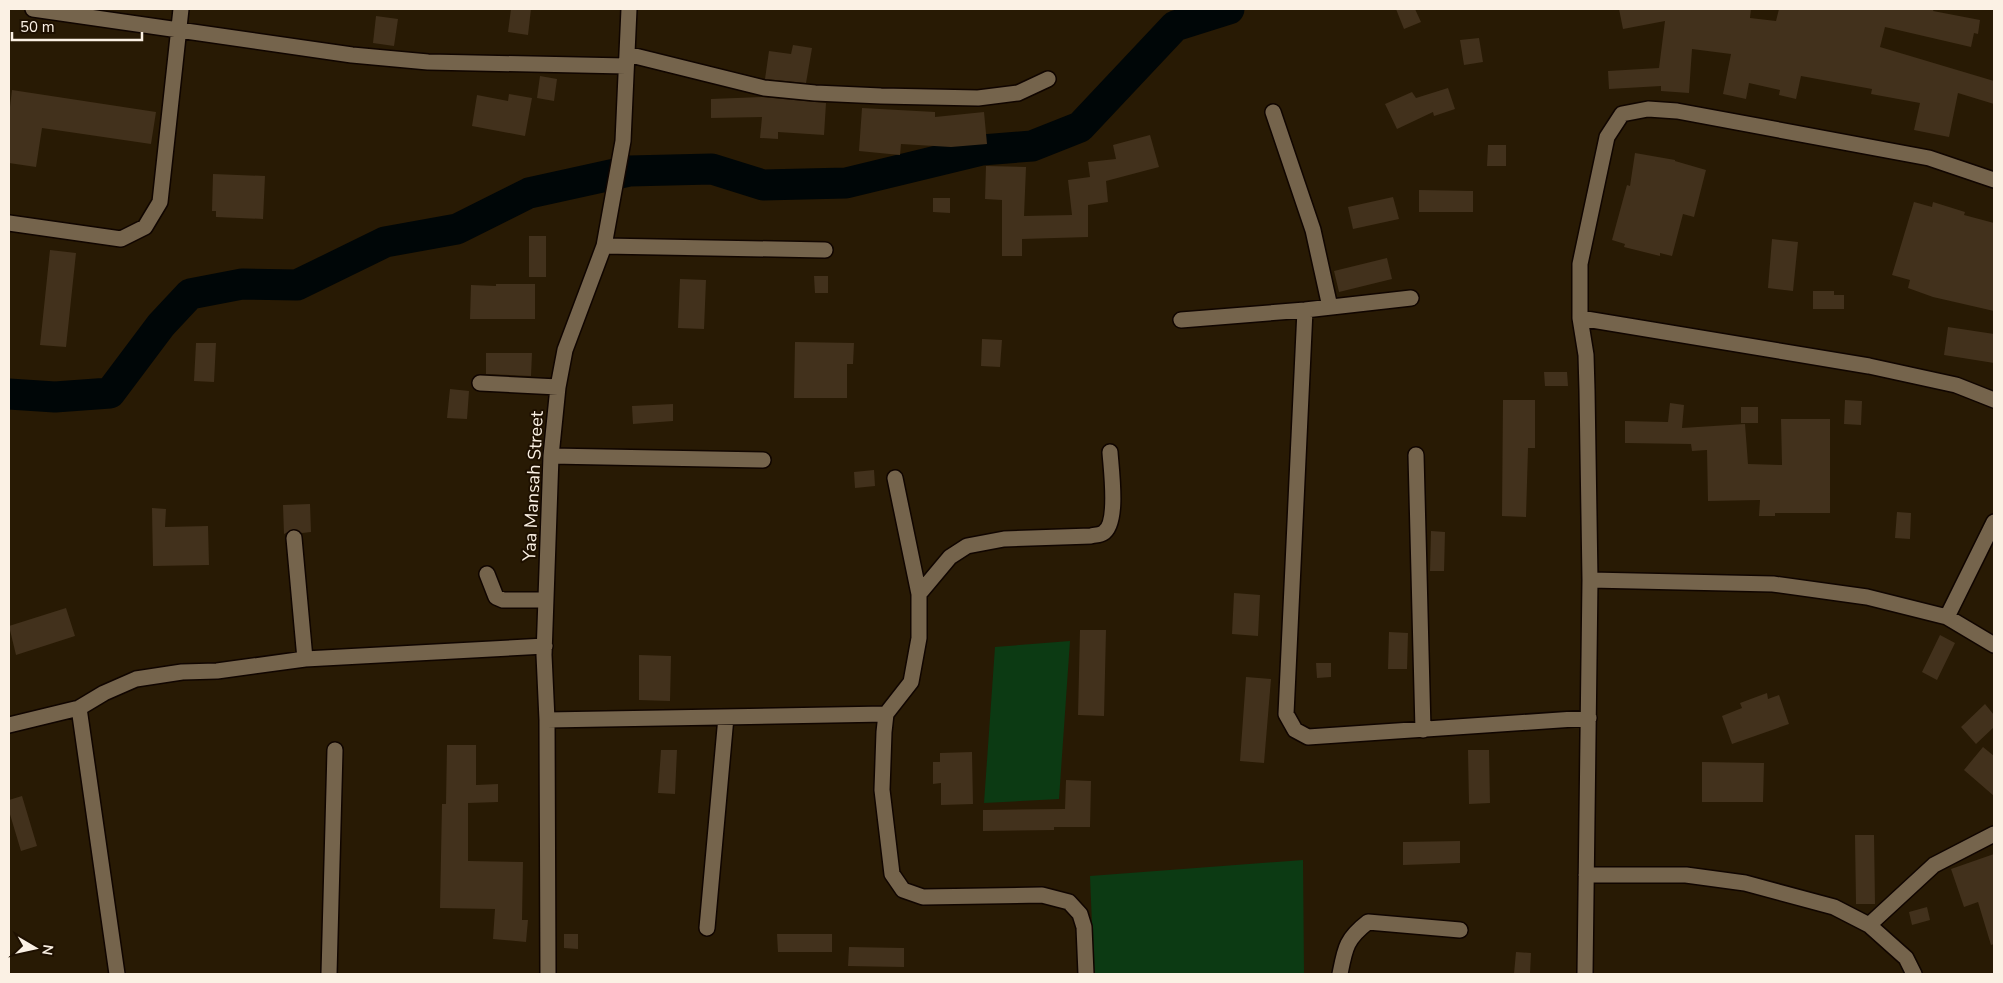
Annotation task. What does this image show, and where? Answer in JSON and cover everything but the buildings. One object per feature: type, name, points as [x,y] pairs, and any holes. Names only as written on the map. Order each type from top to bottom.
[{"type":"street","points":[[33,9],[352,55],[428,62],[626,60],[764,88],[816,93],[978,98],[1018,93],[1048,79]]},
{"type":"street","points":[[9,223],[120,239],[145,227],[160,202],[181,9]]},
{"type":"street","name":"Yaa Mansah Street","points":[[548,974],[548,720],[545,646],[551,456],[558,387],[565,350],[604,246],[623,141],[629,9]]},
{"type":"street","points":[[1585,974],[1590,580],[1586,355],[1580,318],[1580,264],[1607,137],[1622,114],[1648,109],[1687,113],[1929,158],[1994,180]]},
{"type":"street","points":[[1273,112],[1314,230],[1330,307]]},
{"type":"street","points":[[604,246],[825,250]]},
{"type":"street","points":[[1181,320],[1305,310],[1411,298]]},
{"type":"street","points":[[1305,310],[1286,714],[1295,730],[1308,737],[1589,718]]},
{"type":"street","points":[[1580,318],[1869,366],[1956,385],[1994,400]]},
{"type":"street","points":[[480,383],[558,387]]},
{"type":"street","points":[[919,594],[950,557],[967,546],[1004,539],[1091,536],[1103,533],[1109,527],[1113,513],[1110,452]]},
{"type":"street","points":[[1416,455],[1423,730]]},
{"type":"street","points":[[551,456],[762,460]]},
{"type":"street","points":[[895,478],[919,594],[919,638],[911,682],[886,714],[882,790],[888,857],[892,874],[903,890],[923,897],[1042,895],[1069,902],[1080,914],[1084,927],[1086,974]]},
{"type":"street","points":[[1947,617],[1994,522]]},
{"type":"street","points":[[294,538],[305,659]]},
{"type":"street","points":[[487,574],[496,597],[502,600],[546,600]]},
{"type":"street","points":[[1590,580],[1773,584],[1867,597],[1947,617],[1994,645]]},
{"type":"street","points":[[9,725],[79,708],[104,693],[136,679],[182,672],[217,671],[305,659],[545,646]]},
{"type":"street","points":[[79,708],[117,974]]},
{"type":"street","points":[[548,720],[886,714]]},
{"type":"street","points":[[707,928],[726,717]]},
{"type":"street","points":[[329,974],[335,750]]},
{"type":"street","points":[[1869,925],[1934,865],[1994,834]]},
{"type":"street","points":[[1586,876],[1686,875],[1745,883],[1834,907],[1869,925],[1906,958],[1914,974]]},
{"type":"street","points":[[1340,974],[1344,952],[1353,934],[1368,922],[1460,930]]},
{"type":"green space","points":[[1070,641],[1059,799],[984,803],[995,647]]},
{"type":"green space","points":[[1303,860],[1304,974],[1094,974],[1090,876]]},
{"type":"waterway","points":[[9,394],[55,397],[110,393],[161,325],[190,294],[242,284],[297,285],[385,242],[457,229],[529,193],[629,171],[712,169],[763,185],[846,183],[982,150],[1032,146],[1080,127],[1175,26],[1229,9]]}]
